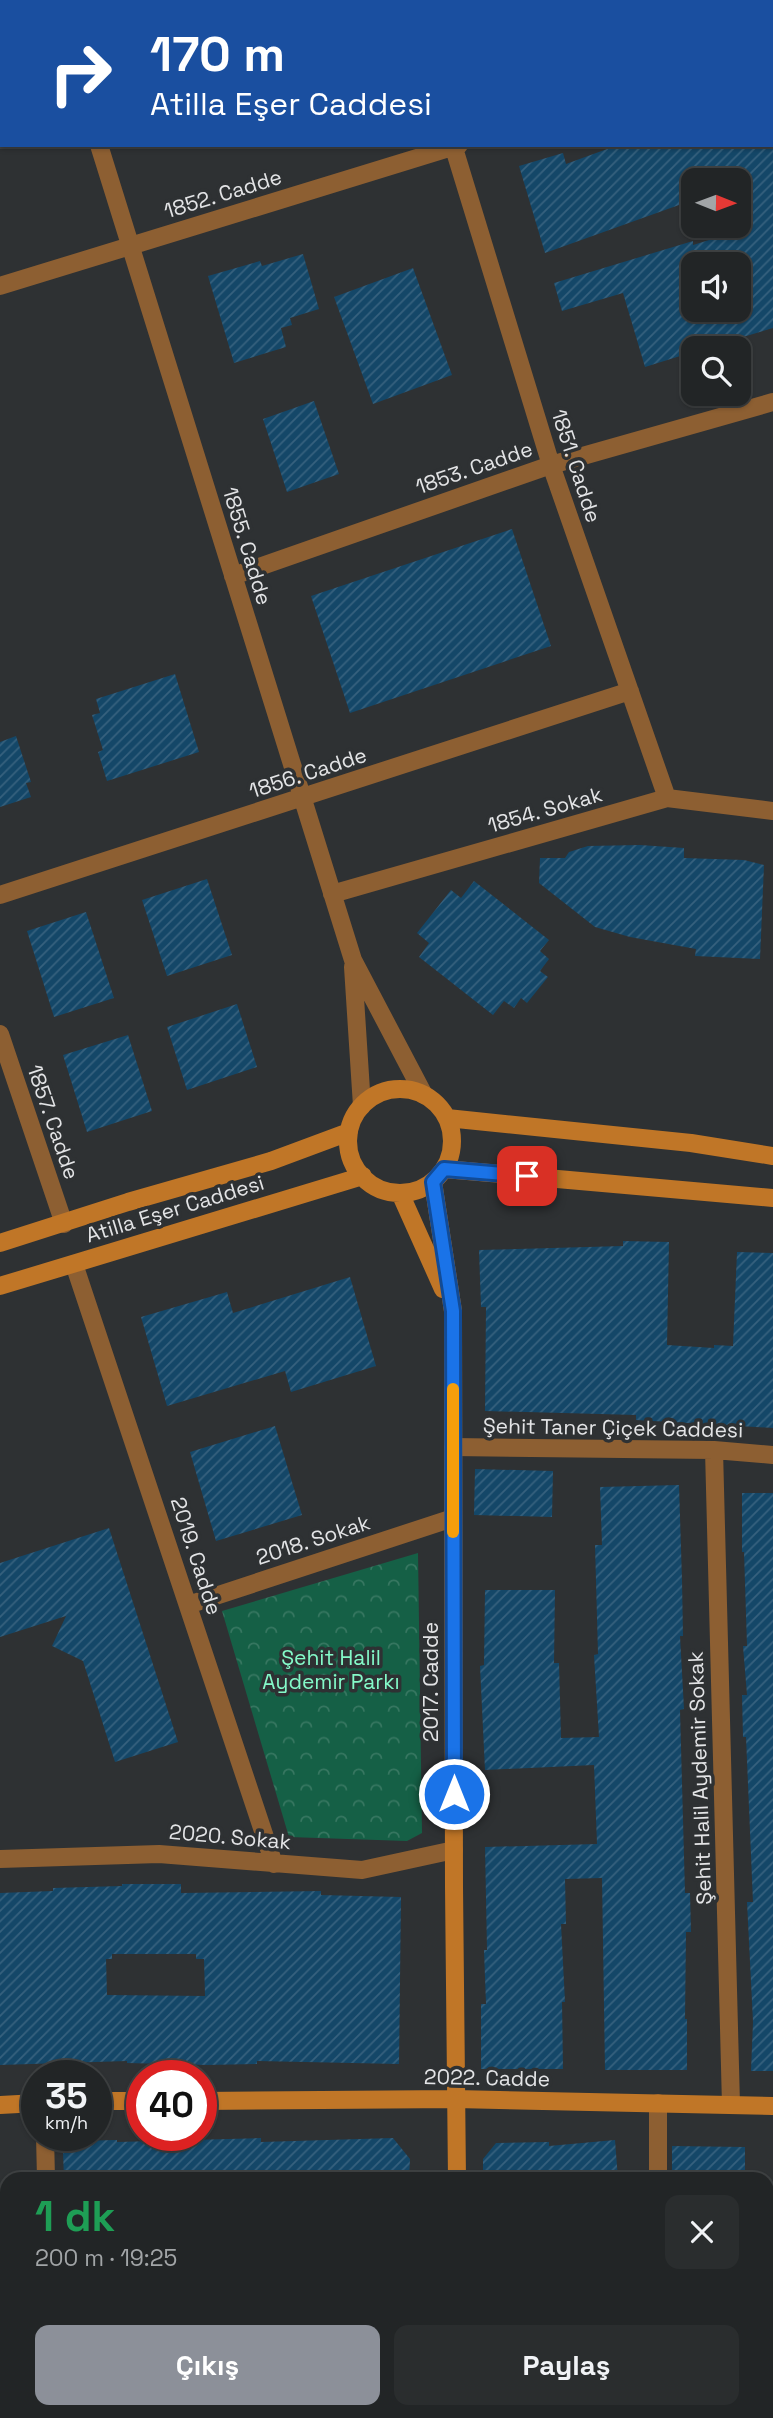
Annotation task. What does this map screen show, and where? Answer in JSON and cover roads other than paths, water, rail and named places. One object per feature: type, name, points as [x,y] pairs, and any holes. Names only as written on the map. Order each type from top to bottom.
[{"type":"street","name":"1855. Cadde","points":[[100,147],[353,960],[424,1095]]},
{"type":"street","name":"1852. Cadde","points":[[0,286],[452,147]]},
{"type":"street","name":"1851. Cadde","points":[[455,147],[551,465],[667,798]]},
{"type":"street","name":"1853. Cadde","points":[[233,576],[551,465],[773,402]]},
{"type":"street","name":"1856. Cadde","points":[[0,895],[630,691]]},
{"type":"street","name":"1854. Sokak","points":[[332,894],[667,798],[773,811]]},
{"type":"street","name":"1855. Cadde","points":[[353,960],[362,1106]]},
{"type":"street","name":"1857. Cadde","points":[[0,1034],[64,1224]]},
{"type":"street","points":[[393,1090],[408,1090],[424,1095],[437,1104],[447,1118],[452,1135],[451,1152],[439,1175],[419,1190],[400,1193],[383,1191],[368,1182],[356,1169],[349,1153],[349,1132],[353,1120],[362,1106],[375,1095],[393,1090]]},
{"type":"street","points":[[447,1118],[691,1143],[773,1156]]},
{"type":"street","name":"Atilla Eşer Caddesi","points":[[0,1243],[128,1202],[271,1161],[349,1132]]},
{"type":"street","points":[[439,1175],[773,1198]]},
{"type":"street","name":"2017. Cadde","points":[[439,1175],[453,1311],[457,2172]]},
{"type":"street","name":"Atilla Eşer Caddesi","points":[[0,1286],[363,1176]]},
{"type":"street","name":"2017. Cadde","points":[[400,1193],[453,1311]]},
{"type":"street","name":"2019. Cadde","points":[[74,1264],[274,1864]]},
{"type":"street","name":"Şehit Taner Çiçek Caddesi","points":[[453,1447],[714,1450],[773,1455]]},
{"type":"street","name":"Şehit Halil Aydemir Sokak","points":[[714,1450],[731,2105]]},
{"type":"street","name":"2018. Sokak","points":[[188,1605],[453,1518]]},
{"type":"street","name":"2020. Sokak","points":[[0,1858],[159,1854],[362,1870],[454,1850]]},
{"type":"street","name":"2022. Cadde","points":[[217,2101],[456,2099],[773,2106]]},
{"type":"street","points":[[0,2105],[21,2104]]},
{"type":"street","points":[[658,2104],[658,2172]]},
{"type":"street","points":[[45,2151],[46,2172]]},
{"type":"park label","name":"Şehit Halil Aydemir Parkı","points":[[331,1670]]}]
